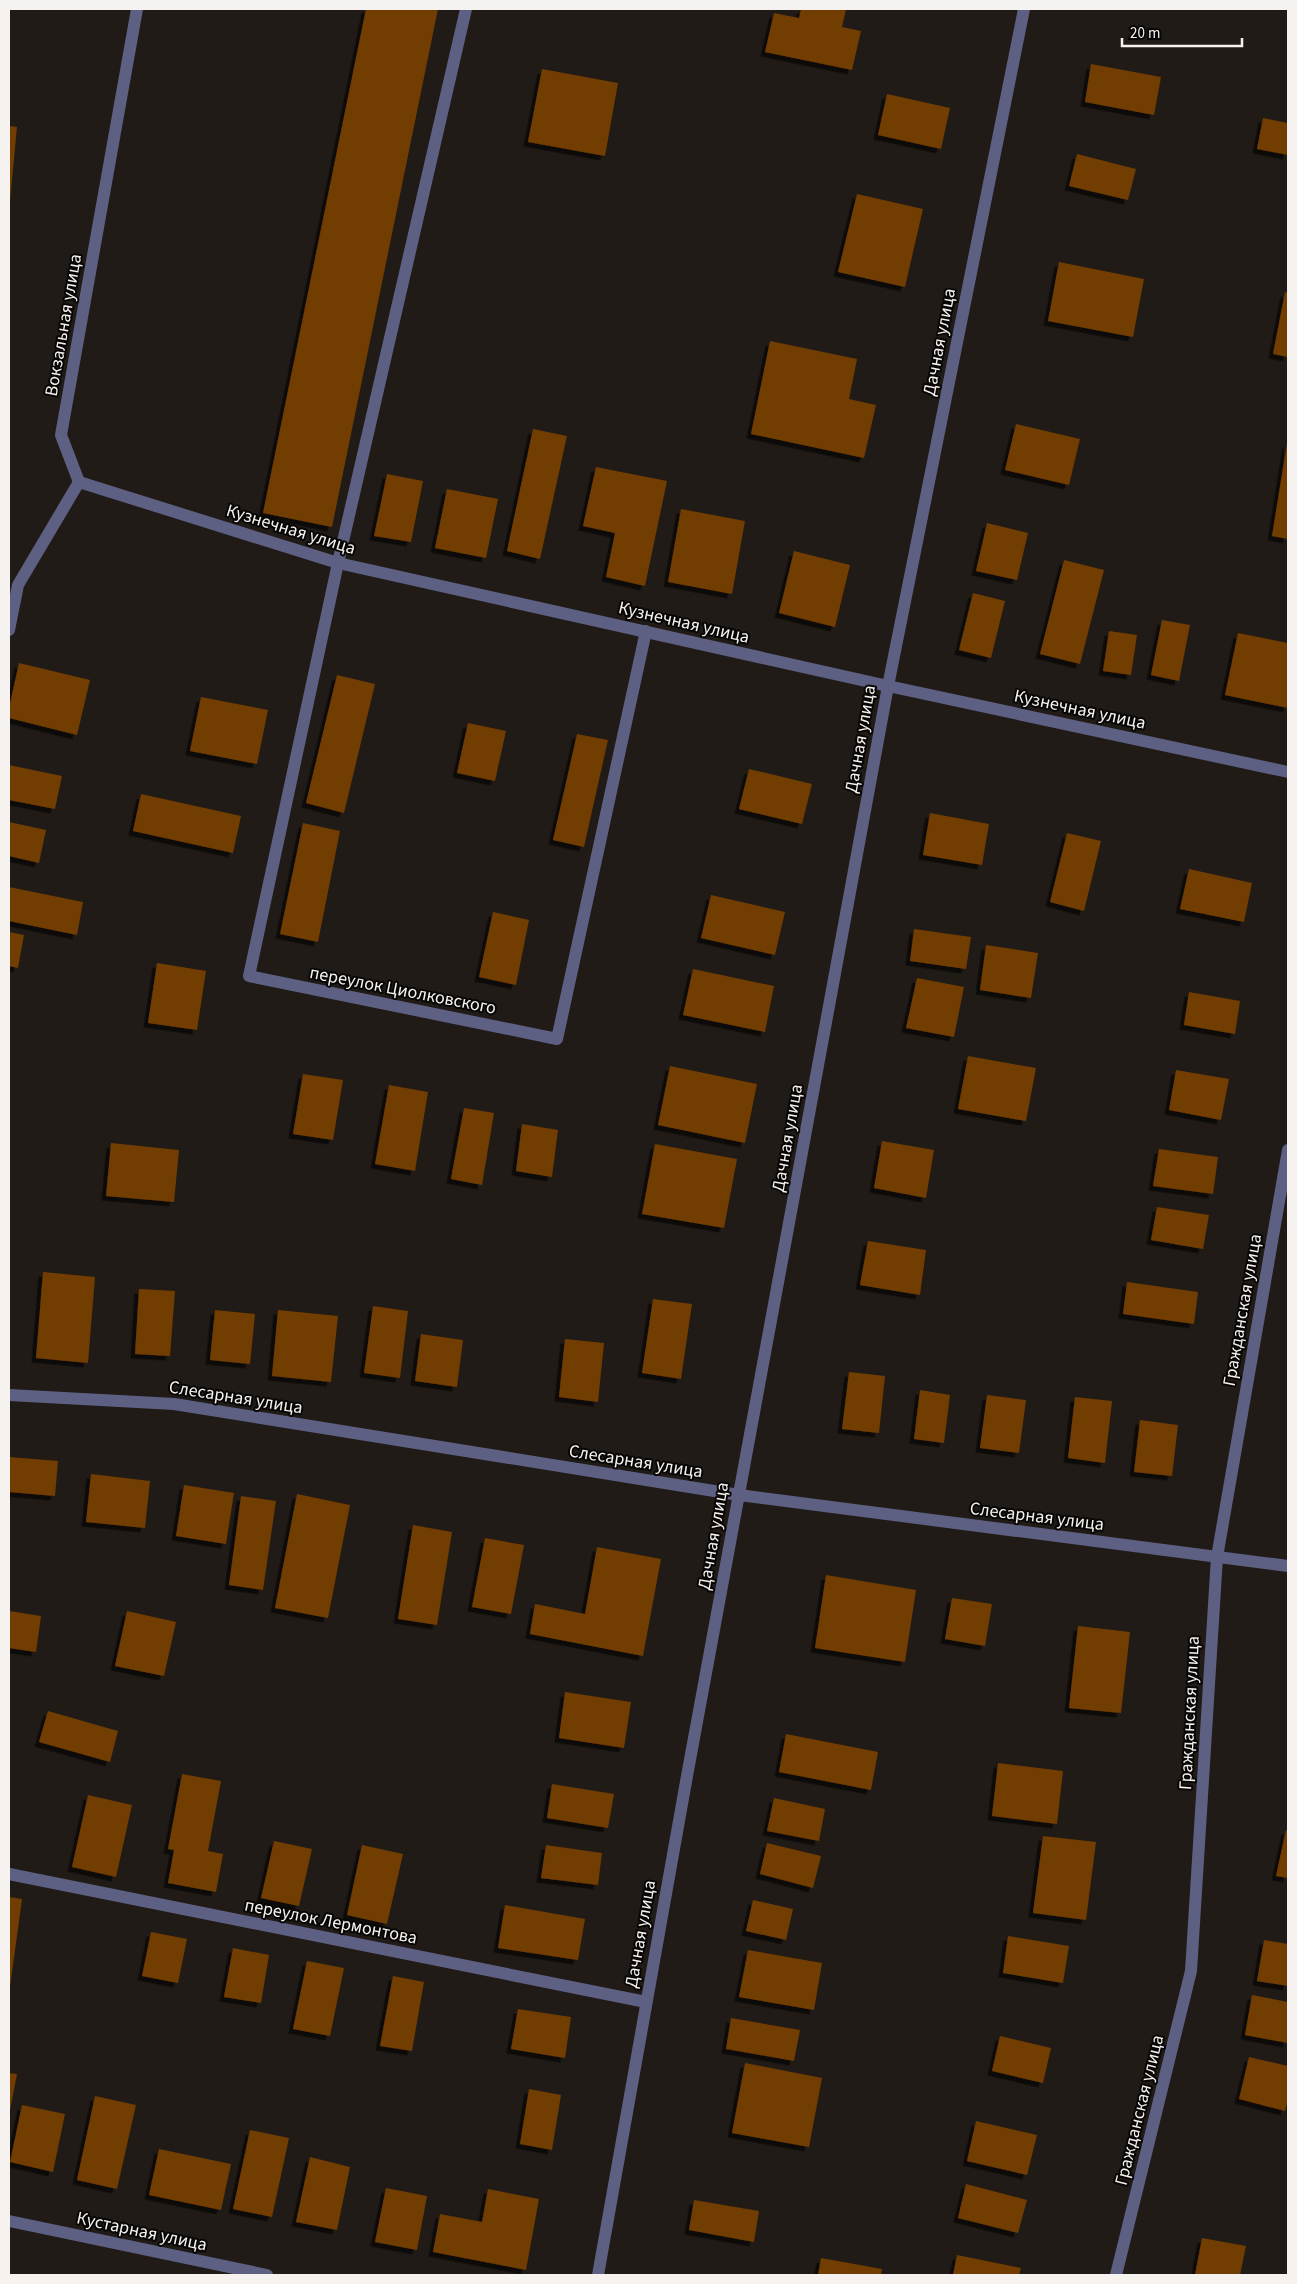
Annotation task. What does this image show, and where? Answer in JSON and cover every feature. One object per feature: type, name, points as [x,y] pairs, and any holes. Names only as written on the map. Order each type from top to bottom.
[{"type":"street","name":"Вокзальная улица","points":[[79,482],[61,435],[137,9]]},
{"type":"street","points":[[338,563],[466,9]]},
{"type":"street","name":"Дачная улица","points":[[598,2275],[646,2002],[888,686],[1024,9]]},
{"type":"street","name":"Кузнечная улица","points":[[79,482],[338,563],[888,686],[1288,772]]},
{"type":"street","points":[[9,630],[18,585],[79,482]]},
{"type":"street","name":"переулок Циолковского","points":[[338,563],[249,976],[556,1039],[646,632]]},
{"type":"street","name":"Гражданская улица","points":[[1116,2275],[1191,1971],[1216,1557],[1288,1150]]},
{"type":"street","name":"Слесарная улица","points":[[9,1395],[174,1404],[739,1495],[1288,1566]]},
{"type":"street","name":"переулок Лермонтова","points":[[9,1874],[646,2002]]},
{"type":"street","name":"Кустарная улица","points":[[9,2221],[267,2275]]},
{"type":"building","points":[[366,9],[438,9],[332,527],[263,513]]},
{"type":"building","points":[[801,9],[846,9],[842,27],[861,31],[852,70],[765,52],[774,13],[799,18]]},
{"type":"building","points":[[1091,64],[1161,77],[1154,115],[1085,102]]},
{"type":"building","points":[[542,69],[618,83],[605,156],[528,142]]},
{"type":"building","points":[[887,94],[950,108],[941,149],[878,135]]},
{"type":"building","points":[[1263,118],[1288,123],[1288,155],[1257,149]]},
{"type":"building","points":[[9,126],[17,127],[10,201],[9,201]]},
{"type":"building","points":[[1077,154],[1136,169],[1128,200],[1069,186]]},
{"type":"building","points":[[857,194],[923,209],[905,287],[838,272]]},
{"type":"building","points":[[1059,262],[1144,279],[1133,337],[1048,321]]},
{"type":"building","points":[[1285,292],[1288,293],[1288,357],[1273,354]]},
{"type":"building","points":[[770,341],[857,359],[849,399],[876,405],[864,458],[751,434]]},
{"type":"building","points":[[1016,424],[1080,439],[1069,485],[1005,470]]},
{"type":"building","points":[[533,429],[567,436],[540,559],[507,551]]},
{"type":"building","points":[[1288,443],[1288,539],[1272,536]]},
{"type":"building","points":[[596,467],[667,481],[645,586],[606,577],[615,533],[583,526]]},
{"type":"building","points":[[387,474],[423,481],[411,542],[374,536]]},
{"type":"building","points":[[447,489],[498,499],[486,558],[435,548]]},
{"type":"building","points":[[681,509],[745,521],[732,594],[668,582]]},
{"type":"building","points":[[987,523],[1028,533],[1017,580],[976,571]]},
{"type":"building","points":[[794,551],[850,565],[835,627],[779,613]]},
{"type":"building","points":[[1064,560],[1104,570],[1080,664],[1040,654]]},
{"type":"building","points":[[973,593],[1005,601],[991,658],[959,650]]},
{"type":"building","points":[[1162,620],[1190,625],[1179,681],[1151,675]]},
{"type":"building","points":[[1109,631],[1137,635],[1131,675],[1103,671]]},
{"type":"building","points":[[1238,633],[1288,643],[1288,708],[1225,695]]},
{"type":"building","points":[[19,663],[90,680],[77,735],[9,718],[9,708]]},
{"type":"building","points":[[337,675],[375,684],[344,813],[306,803]]},
{"type":"building","points":[[201,697],[268,710],[257,764],[190,751]]},
{"type":"building","points":[[468,723],[506,731],[495,781],[457,773]]},
{"type":"building","points":[[577,734],[608,740],[584,847],[553,840]]},
{"type":"building","points":[[9,765],[62,776],[55,809],[9,800]]},
{"type":"building","points":[[749,769],[812,784],[802,824],[739,809]]},
{"type":"building","points":[[141,794],[241,816],[233,853],[133,831]]},
{"type":"building","points":[[930,813],[989,824],[982,865],[923,855]]},
{"type":"building","points":[[9,822],[46,830],[39,863],[9,856]]},
{"type":"building","points":[[303,823],[340,831],[318,942],[280,934]]},
{"type":"building","points":[[1067,833],[1101,841],[1084,911],[1050,902]]},
{"type":"building","points":[[1189,869],[1252,883],[1244,922],[1180,909]]},
{"type":"building","points":[[9,887],[83,902],[77,935],[9,921]]},
{"type":"building","points":[[711,895],[785,912],[775,955],[701,938]]},
{"type":"building","points":[[493,912],[529,920],[516,985],[479,977]]},
{"type":"building","points":[[914,929],[971,937],[966,969],[910,961]]},
{"type":"building","points":[[9,932],[24,935],[18,968],[9,966]]},
{"type":"building","points":[[986,945],[1038,953],[1031,998],[980,990]]},
{"type":"building","points":[[157,963],[206,971],[197,1030],[148,1023]]},
{"type":"building","points":[[693,969],[774,986],[765,1032],[683,1015]]},
{"type":"building","points":[[917,978],[964,987],[954,1037],[906,1028]]},
{"type":"building","points":[[1189,992],[1240,1001],[1235,1034],[1184,1025]]},
{"type":"building","points":[[968,1056],[1036,1068],[1026,1121],[958,1109]]},
{"type":"building","points":[[670,1066],[757,1084],[745,1143],[658,1125]]},
{"type":"building","points":[[1176,1070],[1229,1079],[1221,1120],[1169,1110]]},
{"type":"building","points":[[303,1074],[343,1080],[333,1140],[293,1134]]},
{"type":"building","points":[[389,1085],[428,1092],[415,1171],[375,1164]]},
{"type":"building","points":[[464,1108],[494,1113],[482,1185],[451,1179]]},
{"type":"building","points":[[522,1124],[558,1130],[552,1177],[516,1171]]},
{"type":"building","points":[[882,1141],[934,1150],[926,1198],[874,1188]]},
{"type":"building","points":[[111,1143],[179,1150],[174,1202],[106,1196]]},
{"type":"building","points":[[655,1144],[737,1159],[724,1228],[642,1214]]},
{"type":"building","points":[[1159,1149],[1218,1157],[1213,1194],[1153,1186]]},
{"type":"building","points":[[1157,1207],[1209,1215],[1203,1249],[1151,1240]]},
{"type":"building","points":[[868,1241],[926,1250],[920,1295],[860,1285]]},
{"type":"building","points":[[43,1272],[95,1277],[88,1363],[36,1358]]},
{"type":"building","points":[[1127,1282],[1198,1292],[1194,1324],[1123,1314]]},
{"type":"building","points":[[139,1289],[175,1291],[170,1356],[135,1354]]},
{"type":"building","points":[[653,1299],[692,1304],[681,1379],[642,1373]]},
{"type":"building","points":[[373,1306],[408,1311],[400,1378],[364,1373]]},
{"type":"building","points":[[215,1310],[255,1314],[250,1364],[210,1360]]},
{"type":"building","points":[[278,1310],[338,1316],[331,1382],[272,1376]]},
{"type":"building","points":[[421,1334],[463,1340],[457,1387],[415,1381]]},
{"type":"building","points":[[565,1339],[604,1343],[598,1402],[559,1397]]},
{"type":"building","points":[[849,1372],[885,1376],[879,1433],[842,1429]]},
{"type":"building","points":[[920,1390],[950,1395],[944,1443],[914,1439]]},
{"type":"building","points":[[987,1395],[1026,1400],[1019,1453],[980,1448]]},
{"type":"building","points":[[1075,1397],[1112,1401],[1105,1463],[1068,1458]]},
{"type":"building","points":[[1140,1420],[1178,1425],[1172,1476],[1134,1472]]},
{"type":"building","points":[[9,1457],[58,1461],[55,1496],[9,1492]]},
{"type":"building","points":[[91,1474],[150,1481],[145,1528],[86,1522]]},
{"type":"building","points":[[184,1485],[234,1493],[226,1544],[176,1536]]},
{"type":"building","points":[[297,1494],[350,1505],[328,1618],[275,1608]]},
{"type":"building","points":[[241,1496],[276,1501],[263,1590],[229,1585]]},
{"type":"building","points":[[413,1525],[452,1532],[437,1625],[398,1619]]},
{"type":"building","points":[[485,1538],[524,1545],[511,1614],[472,1607]]},
{"type":"building","points":[[597,1547],[661,1559],[643,1656],[530,1634],[535,1604],[585,1614]]},
{"type":"building","points":[[826,1575],[916,1590],[905,1662],[815,1648]]},
{"type":"building","points":[[952,1598],[992,1604],[985,1646],[945,1639]]},
{"type":"building","points":[[9,1611],[41,1616],[36,1652],[9,1648]]},
{"type":"building","points":[[127,1611],[176,1622],[164,1676],[115,1666]]},
{"type":"building","points":[[1078,1626],[1130,1632],[1121,1713],[1069,1708]]},
{"type":"building","points":[[565,1692],[631,1702],[624,1748],[559,1738]]},
{"type":"building","points":[[48,1711],[118,1731],[110,1762],[39,1742]]},
{"type":"building","points":[[786,1734],[878,1752],[871,1790],[779,1772]]},
{"type":"building","points":[[998,1763],[1063,1771],[1057,1824],[992,1816]]},
{"type":"building","points":[[182,1774],[221,1781],[208,1851],[223,1854],[216,1892],[168,1883],[174,1850],[168,1849]]},
{"type":"building","points":[[552,1784],[614,1794],[608,1828],[547,1818]]},
{"type":"building","points":[[88,1795],[132,1805],[116,1877],[72,1867]]},
{"type":"building","points":[[774,1798],[825,1809],[819,1841],[767,1831]]},
{"type":"building","points":[[1286,1830],[1288,1830],[1288,1878],[1276,1876]]},
{"type":"building","points":[[1043,1836],[1096,1842],[1086,1920],[1033,1913]]},
{"type":"building","points":[[274,1841],[312,1849],[299,1906],[261,1898]]},
{"type":"building","points":[[767,1843],[821,1856],[813,1888],[760,1874]]},
{"type":"building","points":[[362,1845],[403,1854],[387,1924],[347,1915]]},
{"type":"building","points":[[546,1845],[602,1853],[598,1885],[541,1878]]},
{"type":"building","points":[[9,1897],[22,1899],[10,1987],[9,1987]]},
{"type":"building","points":[[753,1900],[793,1909],[786,1940],[746,1931]]},
{"type":"building","points":[[505,1905],[585,1919],[578,1960],[498,1948]]},
{"type":"building","points":[[151,1932],[187,1939],[178,1983],[142,1976]]},
{"type":"building","points":[[1008,1936],[1069,1946],[1063,1983],[1003,1973]]},
{"type":"building","points":[[1264,1940],[1288,1944],[1288,1986],[1257,1981]]},
{"type":"building","points":[[233,1948],[269,1955],[261,2003],[224,1997]]},
{"type":"building","points":[[748,1950],[822,1963],[814,2010],[739,1997]]},
{"type":"building","points":[[307,1961],[344,1968],[330,2036],[293,2029]]},
{"type":"building","points":[[393,1976],[424,1982],[412,2051],[380,2046]]},
{"type":"building","points":[[1252,1995],[1288,2002],[1288,2043],[1245,2035]]},
{"type":"building","points":[[518,2009],[571,2017],[565,2058],[511,2049]]},
{"type":"building","points":[[731,2018],[800,2030],[794,2061],[726,2049]]},
{"type":"building","points":[[1000,2036],[1051,2048],[1043,2083],[992,2071]]},
{"type":"building","points":[[1249,2057],[1288,2066],[1288,2099],[1285,2111],[1239,2099]]},
{"type":"building","points":[[745,2063],[822,2078],[809,2147],[732,2133]]},
{"type":"building","points":[[9,2073],[17,2074],[10,2110],[9,2110]]},
{"type":"building","points":[[529,2089],[561,2095],[552,2150],[520,2144]]},
{"type":"building","points":[[95,2096],[136,2105],[117,2189],[77,2180]]},
{"type":"building","points":[[22,2105],[65,2114],[53,2172],[10,2162]]},
{"type":"building","points":[[976,2121],[1037,2135],[1027,2175],[967,2161]]},
{"type":"building","points":[[250,2130],[289,2138],[272,2217],[233,2209]]},
{"type":"building","points":[[159,2149],[231,2164],[221,2210],[149,2195]]},
{"type":"building","points":[[310,2157],[350,2167],[337,2230],[296,2222]]},
{"type":"building","points":[[966,2184],[1027,2200],[1018,2233],[958,2218]]},
{"type":"building","points":[[386,2188],[427,2196],[417,2250],[375,2242]]},
{"type":"building","points":[[488,2189],[539,2199],[526,2270],[433,2252],[440,2214],[482,2222]]},
{"type":"building","points":[[694,2200],[759,2211],[754,2242],[689,2230]]},
{"type":"building","points":[[1202,2238],[1246,2246],[1240,2275],[1195,2275]]},
{"type":"building","points":[[957,2255],[1021,2268],[1019,2275],[953,2275]]},
{"type":"building","points":[[821,2258],[882,2269],[881,2275],[818,2275]]}]
